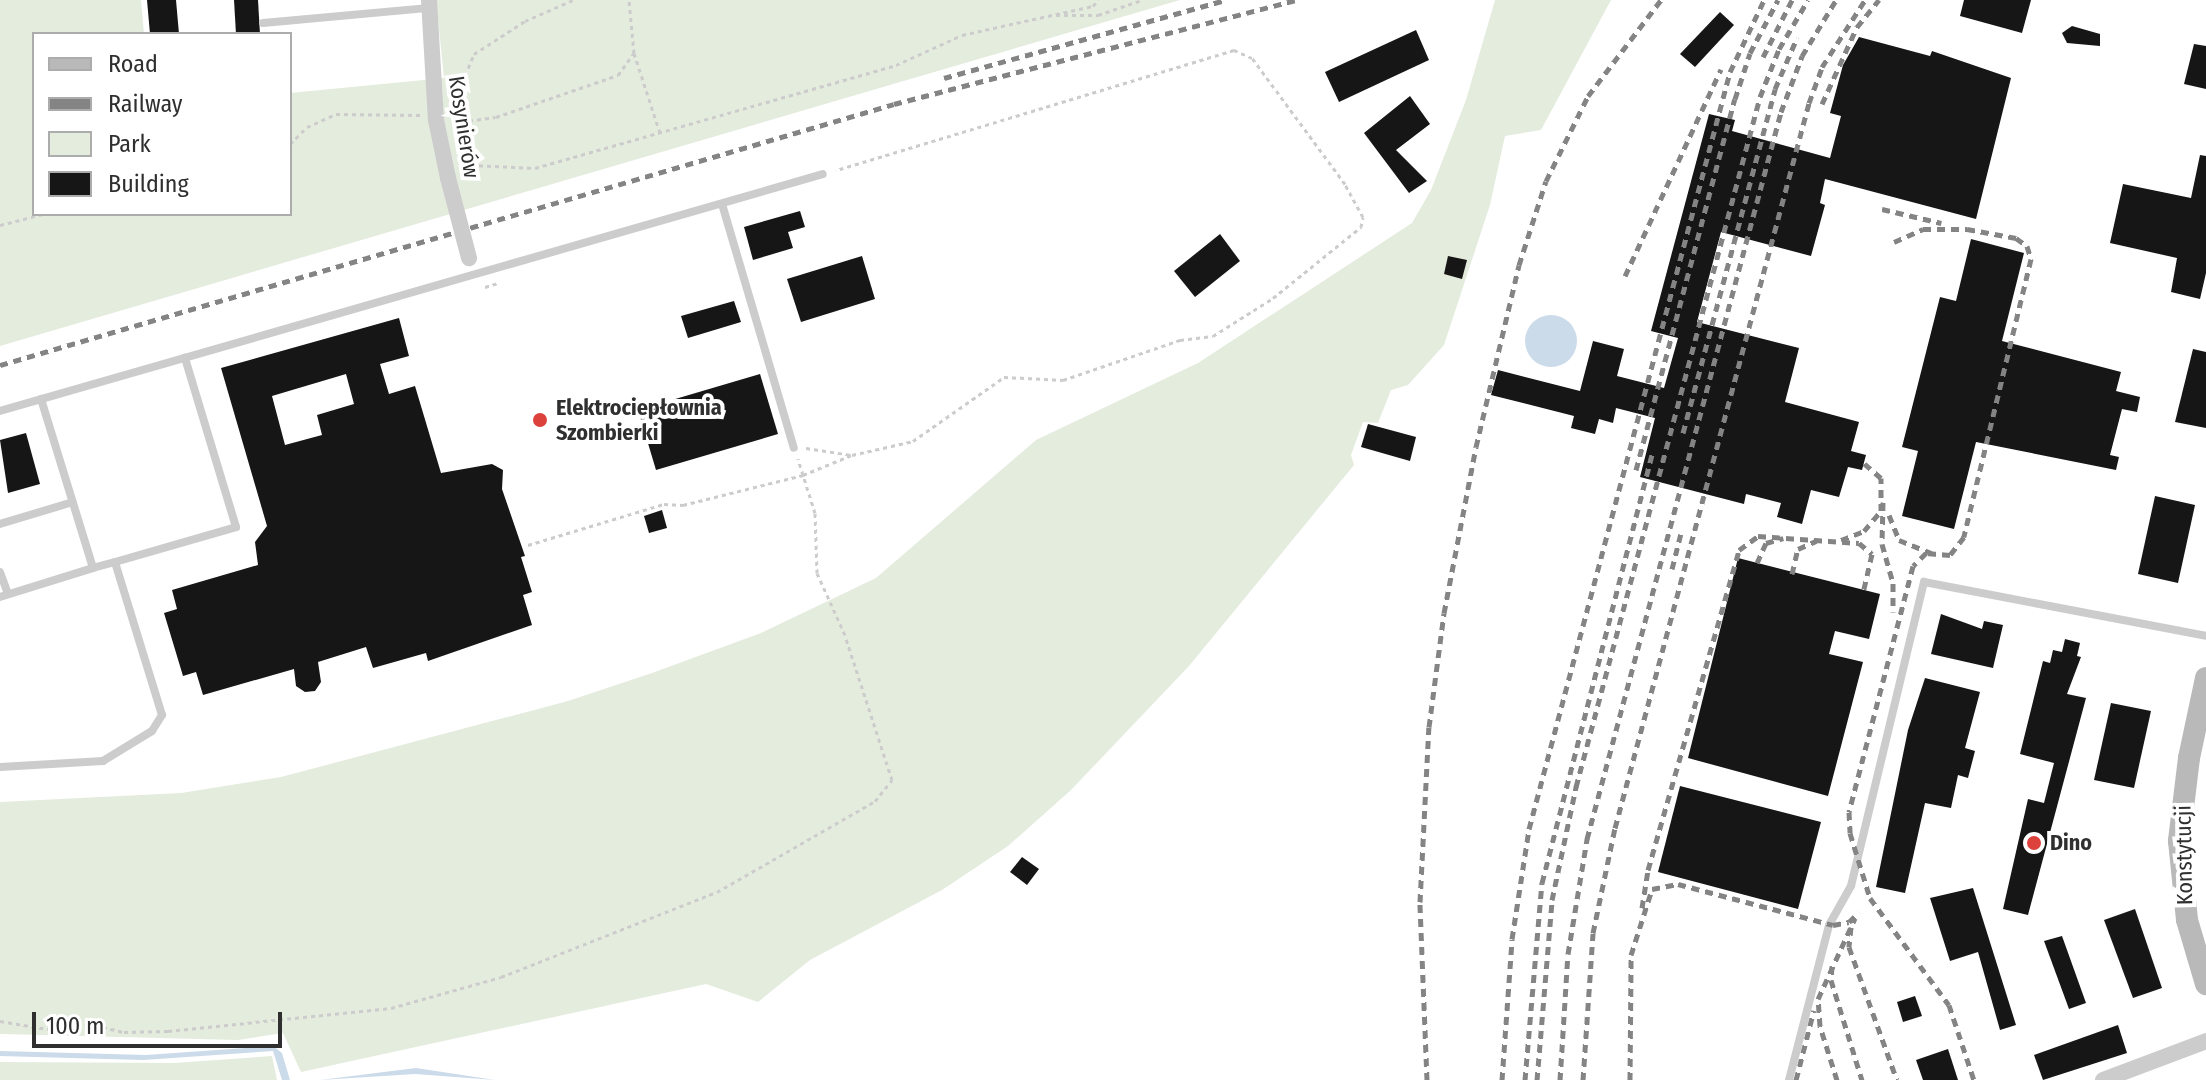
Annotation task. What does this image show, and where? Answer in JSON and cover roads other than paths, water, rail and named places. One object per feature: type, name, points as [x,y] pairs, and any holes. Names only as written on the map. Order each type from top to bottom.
[{"type":"street","name":"Kosynierów","points":[[429,4],[448,178],[469,258]]},
{"type":"street","name":"Konstytucji","points":[[2206,678],[2186,773],[2179,841],[2187,920],[2206,984]]},
{"type":"street","points":[[2103,1080],[2206,1041]]},
{"type":"lane","points":[[263,23],[429,4]]},
{"type":"lane","points":[[0,411],[823,174]]},
{"type":"lane","points":[[722,204],[794,448]]},
{"type":"lane","points":[[469,258],[474,275]]},
{"type":"lane","points":[[0,572],[4,596],[236,527],[185,358]]},
{"type":"lane","points":[[41,399],[93,568]]},
{"type":"lane","points":[[0,524],[73,502]]},
{"type":"lane","points":[[0,767],[88,765],[115,755],[159,724],[162,715],[115,562]]},
{"type":"lane","points":[[1789,1080],[1829,925],[1851,886],[1924,582],[2206,636]]},
{"type":"water","points":[[1551,315],[1569,323],[1577,341],[1569,359],[1551,367],[1533,359],[1525,341],[1533,323]]},
{"type":"water","points":[[273,1046],[282,1053],[290,1080],[282,1080],[273,1051],[143,1060],[0,1056],[0,1051],[146,1055]]},
{"type":"water","points":[[416,1068],[495,1080],[415,1074],[320,1080]]},
{"type":"railway","points":[[944,78],[1225,0]]},
{"type":"railway","points":[[0,365],[894,104],[1295,0]]},
{"type":"railway","points":[[1427,1080],[1420,902],[1429,727],[1444,613],[1476,447],[1519,265],[1546,181],[1588,96],[1661,0]]},
{"type":"railway","points":[[1502,1080],[1512,939],[1529,829],[1730,72],[1764,0]]},
{"type":"railway","points":[[1636,470],[1735,99],[1750,53],[1778,0]]},
{"type":"railway","points":[[1763,57],[1792,0]]},
{"type":"railway","points":[[1537,1080],[1552,900],[1576,787],[1760,97],[1779,49],[1808,0]]},
{"type":"railway","points":[[1560,1080],[1568,954],[1587,839],[1781,112],[1802,56],[1836,0]]},
{"type":"railway","points":[[1583,1080],[1593,933],[1615,828],[1809,103],[1822,67],[1865,0]]},
{"type":"railway","points":[[1822,104],[1857,27],[1879,0]]},
{"type":"railway","points":[[1683,433],[1775,89],[1797,38]]},
{"type":"railway","points":[[1625,276],[1721,69]]},
{"type":"railway","points":[[1882,209],[1941,223]]},
{"type":"railway","points":[[1894,242],[1923,229],[1967,229],[2016,238],[2027,246],[2031,259],[1964,537],[1950,555],[1926,553],[1913,566],[1849,812],[1850,833],[1870,898],[1949,1005],[1974,1080]]},
{"type":"railway","points":[[1525,1080],[1542,883],[1652,454]]},
{"type":"railway","points":[[1841,540],[1864,531],[1881,511],[1881,478],[1864,463]]},
{"type":"railway","points":[[1883,502],[1882,544],[1893,583],[1893,612]]},
{"type":"railway","points":[[1889,515],[1899,540],[1931,553]]},
{"type":"railway","points":[[1672,569],[1681,534]]},
{"type":"railway","points":[[1642,908],[1648,870],[1739,550],[1758,536],[1859,543],[1872,554],[1864,590]]},
{"type":"railway","points":[[1757,563],[1766,543],[1783,538]]},
{"type":"railway","points":[[1792,574],[1798,549],[1816,541]]},
{"type":"railway","points":[[1630,1080],[1631,955],[1652,889],[1678,884],[1833,925],[1849,922],[1859,912]]},
{"type":"railway","points":[[1837,1080],[1820,1026],[1818,999],[1855,918]]},
{"type":"railway","points":[[1851,927],[1849,947],[1897,1080]]},
{"type":"railway","points":[[1832,966],[1831,980],[1862,1080]]},
{"type":"railway","points":[[1796,1080],[1814,1010]]},
{"type":"place","name":"Elektrociepłownia Szombierki","points":[[540,420]]},
{"type":"place","name":"Dino","points":[[2034,843]]}]
